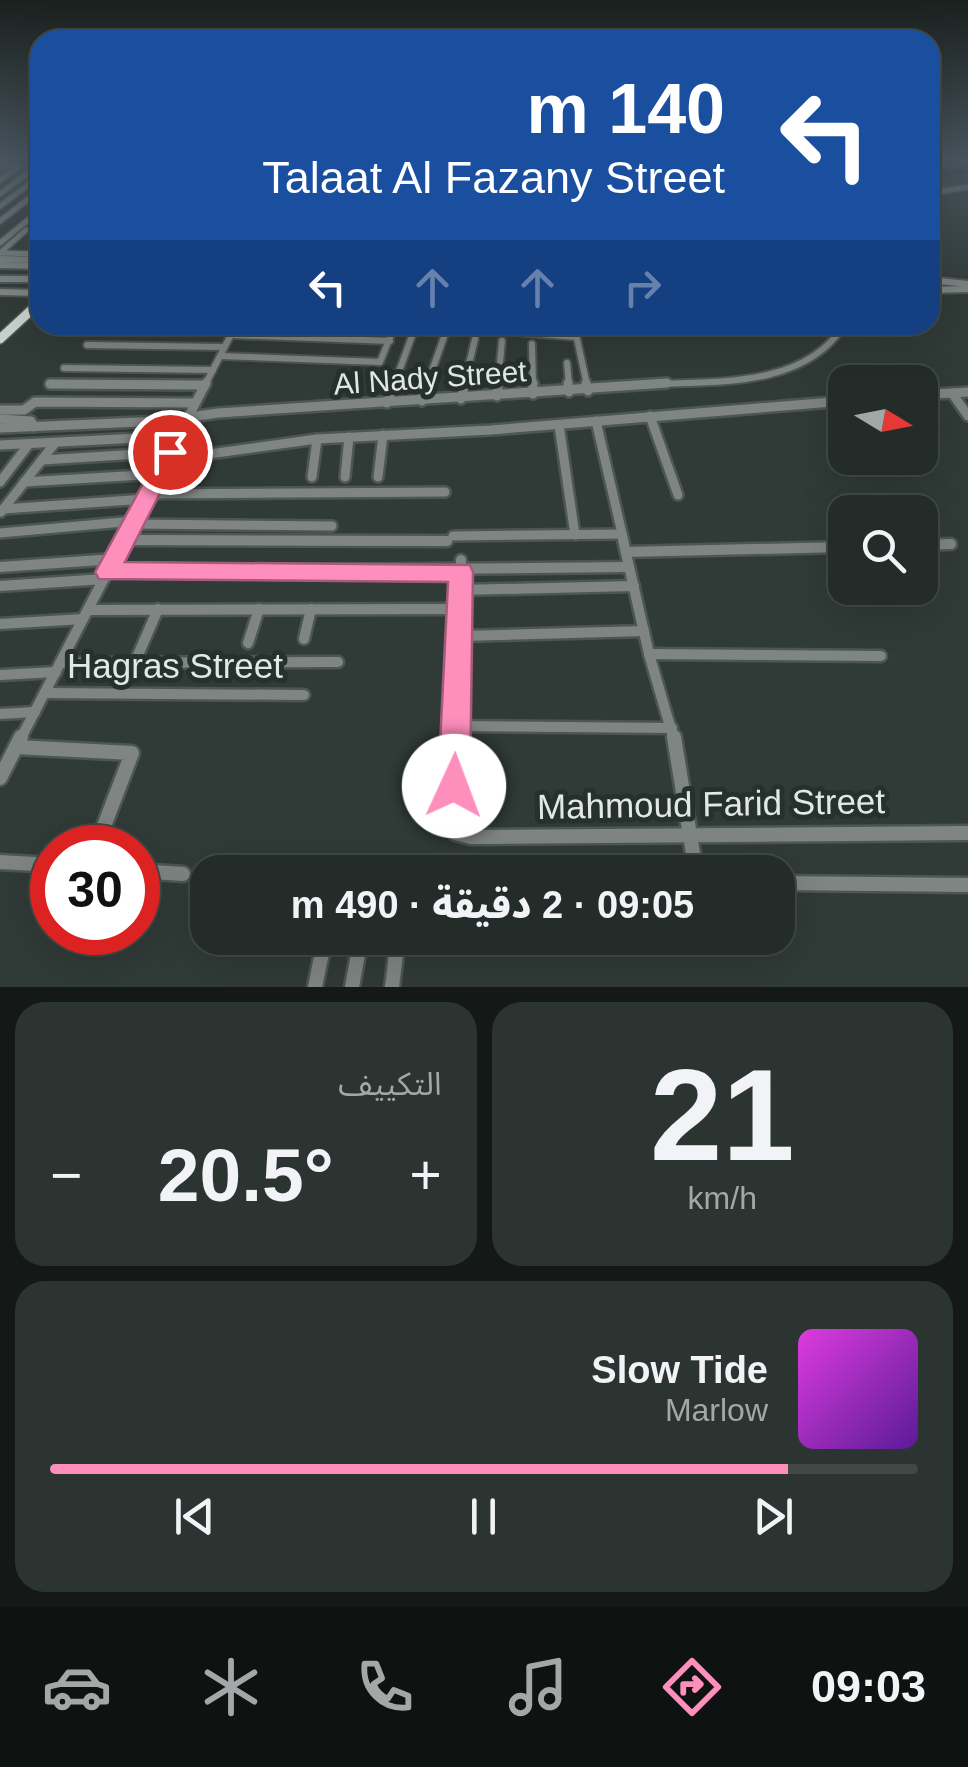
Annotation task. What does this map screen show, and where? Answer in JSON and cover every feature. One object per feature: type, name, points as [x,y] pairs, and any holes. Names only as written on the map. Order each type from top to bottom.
[{"type":"main road","points":[[0,340],[30,311]]},
{"type":"street","points":[[0,224],[22,205]]},
{"type":"street","points":[[0,243],[30,218]]},
{"type":"street","points":[[16,230],[30,230]]},
{"type":"street","points":[[0,257],[26,230]]},
{"type":"street","points":[[0,257],[30,259]]},
{"type":"street","points":[[0,257],[30,259]]},
{"type":"street","points":[[0,279],[30,279]]},
{"type":"street","points":[[940,282],[968,286]]},
{"type":"street","points":[[940,289],[968,286]]},
{"type":"street","points":[[0,292],[30,293]]},
{"type":"street","points":[[0,327],[13,327]]},
{"type":"street","points":[[0,776],[231,335]]},
{"type":"street","points":[[296,335],[346,339],[377,335]]},
{"type":"street","points":[[87,346],[382,361],[391,335]]},
{"type":"street","points":[[388,403],[412,335]]},
{"type":"street","points":[[543,335],[576,338]]},
{"type":"street","points":[[576,335],[588,391]]},
{"type":"street","name":"Al Nady Street","points":[[0,428],[183,427],[388,403],[588,391],[776,373],[822,351],[836,335]]},
{"type":"street","points":[[422,401],[444,337]]},
{"type":"street","points":[[340,361],[346,339]]},
{"type":"street","points":[[461,399],[474,339]]},
{"type":"street","points":[[498,396],[502,341]]},
{"type":"street","points":[[532,344],[534,394]]},
{"type":"street","points":[[567,364],[569,392]]},
{"type":"street","points":[[64,368],[213,370]]},
{"type":"street","points":[[50,384],[204,385]]},
{"type":"street","points":[[938,394],[968,392]]},
{"type":"street","points":[[952,393],[968,416]]},
{"type":"street","points":[[0,410],[24,410],[36,402],[195,403]]},
{"type":"street","points":[[42,460],[168,456],[317,439],[828,402]]},
{"type":"street","points":[[650,416],[678,495]]},
{"type":"street","points":[[0,420],[31,421],[34,427]]},
{"type":"street","points":[[596,421],[649,654],[672,728],[693,855]]},
{"type":"street","points":[[559,424],[574,535]]},
{"type":"street","points":[[0,446],[183,427]]},
{"type":"street","points":[[378,477],[383,435]]},
{"type":"street","points":[[344,477],[349,437]]},
{"type":"street","points":[[312,477],[317,439]]},
{"type":"street","points":[[2,511],[55,443]]},
{"type":"street","points":[[0,482],[29,444]]},
{"type":"street","points":[[24,482],[159,474]]},
{"type":"street","points":[[2,511],[147,496],[444,492]]},
{"type":"street","points":[[0,533],[133,523],[332,526]]},
{"type":"street","points":[[124,540],[622,534]]},
{"type":"street","points":[[938,544],[951,544]]},
{"type":"street","points":[[626,552],[828,547]]},
{"type":"street","points":[[0,567],[114,559]]},
{"type":"street","points":[[0,586],[106,576],[461,566],[629,567]]},
{"type":"street","points":[[461,566],[456,726],[672,728]]},
{"type":"street","points":[[460,590],[634,586]]},
{"type":"street","points":[[248,643],[259,609]]},
{"type":"street","points":[[304,639],[311,609]]},
{"type":"street","points":[[0,624],[158,610],[460,609]]},
{"type":"street","points":[[135,662],[158,610]]},
{"type":"street","points":[[460,636],[644,631]]},
{"type":"street","points":[[649,654],[881,656]]},
{"type":"street","points":[[0,676],[135,662],[338,662]]},
{"type":"street","name":"Hagras Street","points":[[44,693],[304,695]]},
{"type":"street","points":[[0,714],[35,712]]},
{"type":"street","name":"Mahmoud Farid Street","points":[[456,726],[456,833],[470,837],[688,832],[968,833]]},
{"type":"street","points":[[16,747],[132,752],[105,825]]},
{"type":"street","points":[[0,862],[30,864]]},
{"type":"street","points":[[160,872],[183,874]]},
{"type":"street","points":[[795,883],[968,885]]},
{"type":"street","points":[[315,987],[322,955]]},
{"type":"street","points":[[352,987],[358,955]]},
{"type":"street","points":[[392,987],[396,955]]},
{"type":"route","points":[[170,452],[108,572],[461,572],[454,786]]}]
